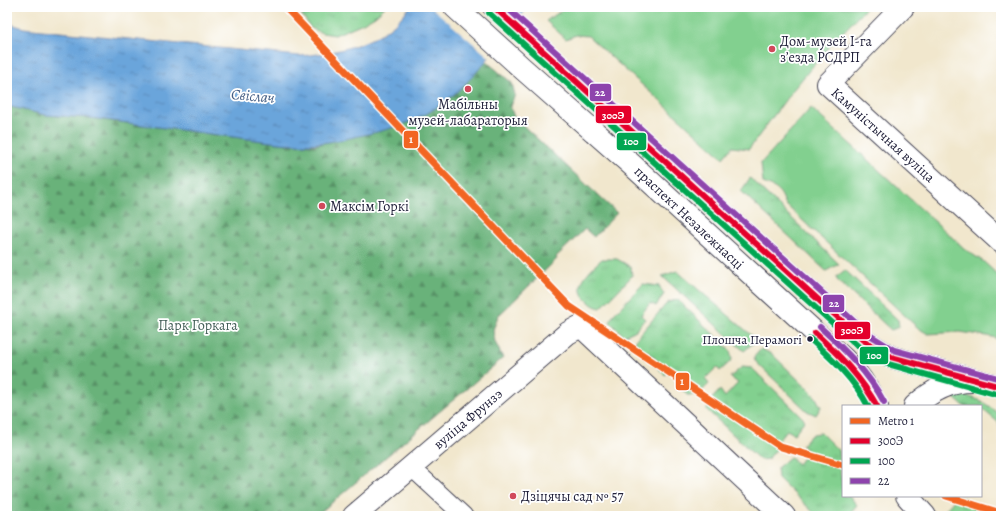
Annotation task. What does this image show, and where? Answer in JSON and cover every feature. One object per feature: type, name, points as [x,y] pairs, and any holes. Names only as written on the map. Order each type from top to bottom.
[{"type":"main road","name":"праспект Незалежнасці","points":[[455,7],[632,164],[844,359],[856,372],[876,405]]},
{"type":"main road","name":"праспект Незалежнасці","points":[[494,7],[864,340],[891,357],[1001,387]]},
{"type":"main road","name":"Камуністычная вуліца","points":[[903,7],[828,84],[1001,242]]},
{"type":"main road","name":"вуліца Фрунзэ","points":[[354,516],[568,333],[575,328],[583,328],[784,516]]},
{"type":"main road","points":[[916,405],[932,392],[943,387],[966,381],[979,381]]},
{"type":"main road","points":[[908,497],[925,516]]},
{"type":"street","points":[[412,467],[464,516]]},
{"type":"green space","points":[[306,7],[385,7],[375,16],[363,23],[335,35],[322,33],[311,28],[299,11]]},
{"type":"green space","points":[[567,7],[867,7],[829,47],[792,91],[749,149],[732,147],[723,158],[588,36],[576,35],[566,39],[546,21]]},
{"type":"green space","name":"Парк Горкага","points":[[486,61],[512,83],[515,95],[510,106],[514,117],[617,213],[594,237],[585,229],[556,257],[557,259],[498,316],[493,330],[495,342],[503,358],[316,516],[7,516],[7,106],[45,115],[90,118],[287,144],[316,145],[428,113],[452,95]]},
{"type":"green space","points":[[811,108],[966,250],[984,262],[1001,278],[1001,341],[993,337],[960,332],[928,334],[918,328],[785,204],[782,196],[777,190],[763,183],[761,163]]},
{"type":"green space","points":[[750,178],[839,264],[826,271],[741,191]]},
{"type":"green space","points":[[602,259],[617,259],[631,267],[632,276],[601,308],[596,307],[585,298],[581,288],[585,277]]},
{"type":"green space","points":[[845,270],[898,320],[899,327],[891,330],[837,280],[836,277]]},
{"type":"green space","points":[[677,271],[757,340],[744,351],[662,276]]},
{"type":"green space","points":[[643,284],[659,286],[664,294],[656,306],[650,303],[641,315],[645,319],[636,330],[624,336],[610,322],[614,314]]},
{"type":"green space","points":[[678,300],[730,350],[732,360],[720,371],[717,367],[705,379],[709,384],[698,395],[687,395],[679,386],[681,381],[668,369],[665,375],[656,366],[658,361],[647,351],[643,354],[635,346],[636,339],[668,302]]},
{"type":"green space","points":[[761,349],[772,354],[815,396],[821,407],[816,415],[807,411],[756,362],[754,357]]},
{"type":"green space","points":[[742,367],[752,368],[805,420],[794,434],[787,430],[777,442],[779,446],[768,459],[760,460],[707,410],[708,403],[720,390],[725,397],[738,383],[730,377]]},
{"type":"green space","points":[[951,395],[967,396],[989,406],[1001,416],[1001,431],[1000,432],[999,423],[982,409],[982,405],[962,405]]},
{"type":"green space","points":[[821,433],[838,450],[842,497],[850,497],[857,505],[847,516],[817,516],[778,478],[777,468],[790,457],[798,464],[808,452],[802,445],[812,434]]},
{"type":"green space","points":[[957,497],[963,497],[983,516],[953,516],[946,509]]},
{"type":"water","name":"Свіслач","points":[[410,7],[528,7],[483,65],[457,92],[443,103],[420,117],[395,127],[338,140],[310,144],[278,143],[90,118],[45,115],[7,106],[7,23],[24,28],[299,56],[334,51],[368,41],[391,27]]},
{"type":"pier","points":[[431,7],[512,7],[523,17],[490,58]]},
{"type":"metro line","name":"1","points":[[285,7],[569,306],[781,447],[842,465]]},
{"type":"metro line","name":"1","points":[[949,497],[1001,513]]},
{"type":"transit line","name":"300Э","points":[[494,7],[863,340],[891,357],[1001,387]]},
{"type":"transit line","name":"22","points":[[506,7],[868,334],[894,350],[1001,379]]},
{"type":"transit line","name":"100","points":[[489,13],[858,346],[888,364],[999,395]]},
{"type":"transit line","name":"22","points":[[820,327],[863,371],[878,391],[884,402]]},
{"type":"transit line","name":"300Э","points":[[815,333],[849,367],[864,385],[876,405]]},
{"type":"transit line","name":"100","points":[[810,339],[849,378],[867,405]]},
{"type":"place","name":"Дом-музей I-га зʼезда РСДРП","points":[[772,49]]},
{"type":"place","name":"Мабільны музей-лабараторыя","points":[[468,89]]},
{"type":"place","name":"Максім Горкі","points":[[322,206]]},
{"type":"place","name":"Плошча Перамогі","points":[[810,339]]},
{"type":"place","name":"Дзіцячы сад № 57","points":[[513,496]]}]
